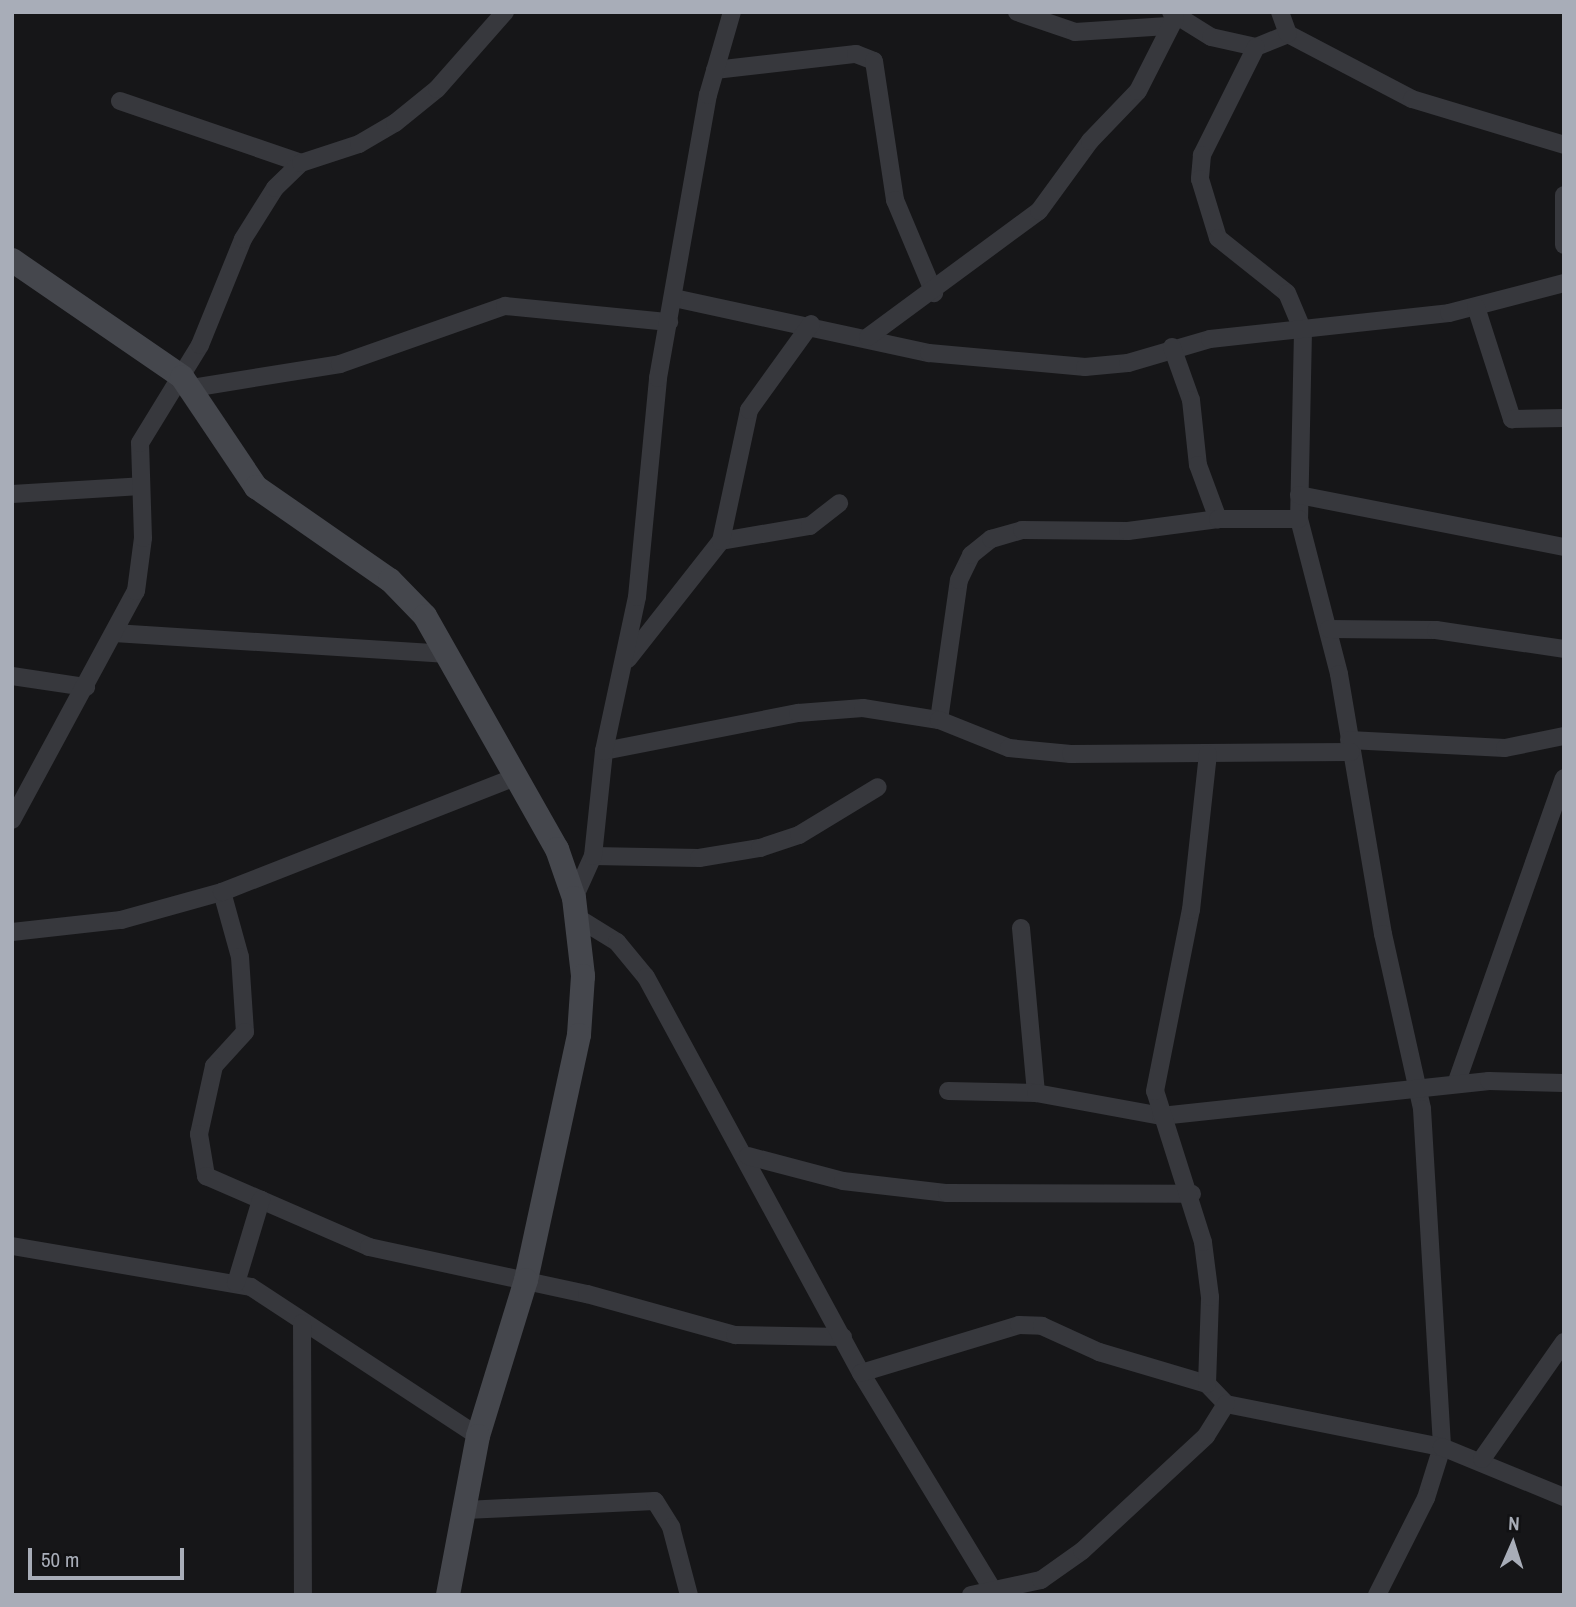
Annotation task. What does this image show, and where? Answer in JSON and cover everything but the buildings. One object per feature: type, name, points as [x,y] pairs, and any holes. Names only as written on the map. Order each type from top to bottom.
[{"type":"street","points":[[12,820],[21,785],[86,687],[135,591],[141,562],[141,486],[145,428],[187,382],[243,239],[275,188],[301,163],[359,144],[395,123],[438,89],[505,12]]},
{"type":"street","points":[[576,908],[593,856],[604,751],[628,659],[669,322],[715,70],[732,12]]},
{"type":"street","points":[[1017,12],[1074,32],[1171,19],[1211,37],[1256,47],[1287,34]]},
{"type":"street","points":[[1280,12],[1287,34],[1412,99],[1470,122],[1564,145]]},
{"type":"street","points":[[868,337],[934,293],[1039,211],[1090,141],[1138,91],[1157,62],[1171,19]]},
{"type":"street","points":[[1256,47],[1202,155],[1200,179],[1219,238],[1287,293],[1303,331],[1299,519],[1329,629],[1417,1088],[1442,1447],[1426,1498],[1377,1595]]},
{"type":"street","points":[[715,70],[856,54],[874,61],[895,200],[934,293]]},
{"type":"street","points":[[120,101],[301,163]]},
{"type":"street","points":[[1564,195],[1564,245]]},
{"type":"street","points":[[12,260],[187,382],[256,487],[390,580],[425,616],[557,849],[576,908],[579,1035],[526,1280],[478,1436],[448,1595]]},
{"type":"street","points":[[674,298],[811,324],[929,353],[1085,367],[1128,363],[1172,347],[1476,307],[1564,283]]},
{"type":"street","points":[[187,382],[340,364],[505,306],[669,322]]},
{"type":"street","points":[[1476,307],[1512,419],[1564,418]]},
{"type":"street","points":[[628,659],[721,541],[749,410],[811,324]]},
{"type":"street","points":[[1172,347],[1191,400],[1198,465],[1219,519]]},
{"type":"street","points":[[12,494],[141,486]]},
{"type":"street","points":[[1300,495],[1564,547]]},
{"type":"street","points":[[721,541],[810,526],[839,503]]},
{"type":"street","points":[[939,720],[959,580],[971,555],[991,540],[1022,530],[1128,531],[1219,519],[1299,519]]},
{"type":"street","points":[[1329,629],[1436,630],[1564,649]]},
{"type":"street","points":[[114,633],[448,654]]},
{"type":"street","points":[[12,676],[86,687]]},
{"type":"street","points":[[604,751],[798,713],[876,708],[939,720],[1009,748],[1208,754],[1350,746],[1505,748],[1564,736]]},
{"type":"street","points":[[1207,1384],[1210,1297],[1192,1194],[1161,1116],[1155,1091],[1159,1057],[1191,910],[1208,754]]},
{"type":"street","points":[[12,932],[121,920],[222,892],[518,776]]},
{"type":"street","points":[[1456,1084],[1564,778]]},
{"type":"street","points":[[593,856],[699,858],[760,848],[799,835],[878,787]]},
{"type":"street","points":[[222,892],[240,957],[245,1032],[214,1066],[199,1134],[200,1164],[206,1176],[369,1247],[526,1280],[735,1335],[843,1337]]},
{"type":"street","points":[[576,908],[617,942],[646,977],[748,1156],[861,1373],[995,1593]]},
{"type":"street","points":[[1021,928],[1037,1093]]},
{"type":"street","points":[[948,1091],[1037,1093],[1161,1116],[1456,1084],[1564,1083]]},
{"type":"street","points":[[748,1156],[843,1181],[947,1193],[1192,1194]]},
{"type":"street","points":[[236,1283],[261,1200]]},
{"type":"street","points":[[12,1246],[236,1283],[478,1436]]},
{"type":"street","points":[[302,1323],[303,1595]]},
{"type":"street","points":[[861,1373],[1031,1324],[1207,1384],[1226,1404],[1442,1447],[1482,1459],[1564,1497]]},
{"type":"street","points":[[1482,1459],[1564,1342]]},
{"type":"street","points":[[971,1595],[995,1593],[1041,1580],[1082,1551],[1206,1436],[1226,1404]]},
{"type":"street","points":[[465,1510],[655,1501],[671,1527],[689,1595]]}]
